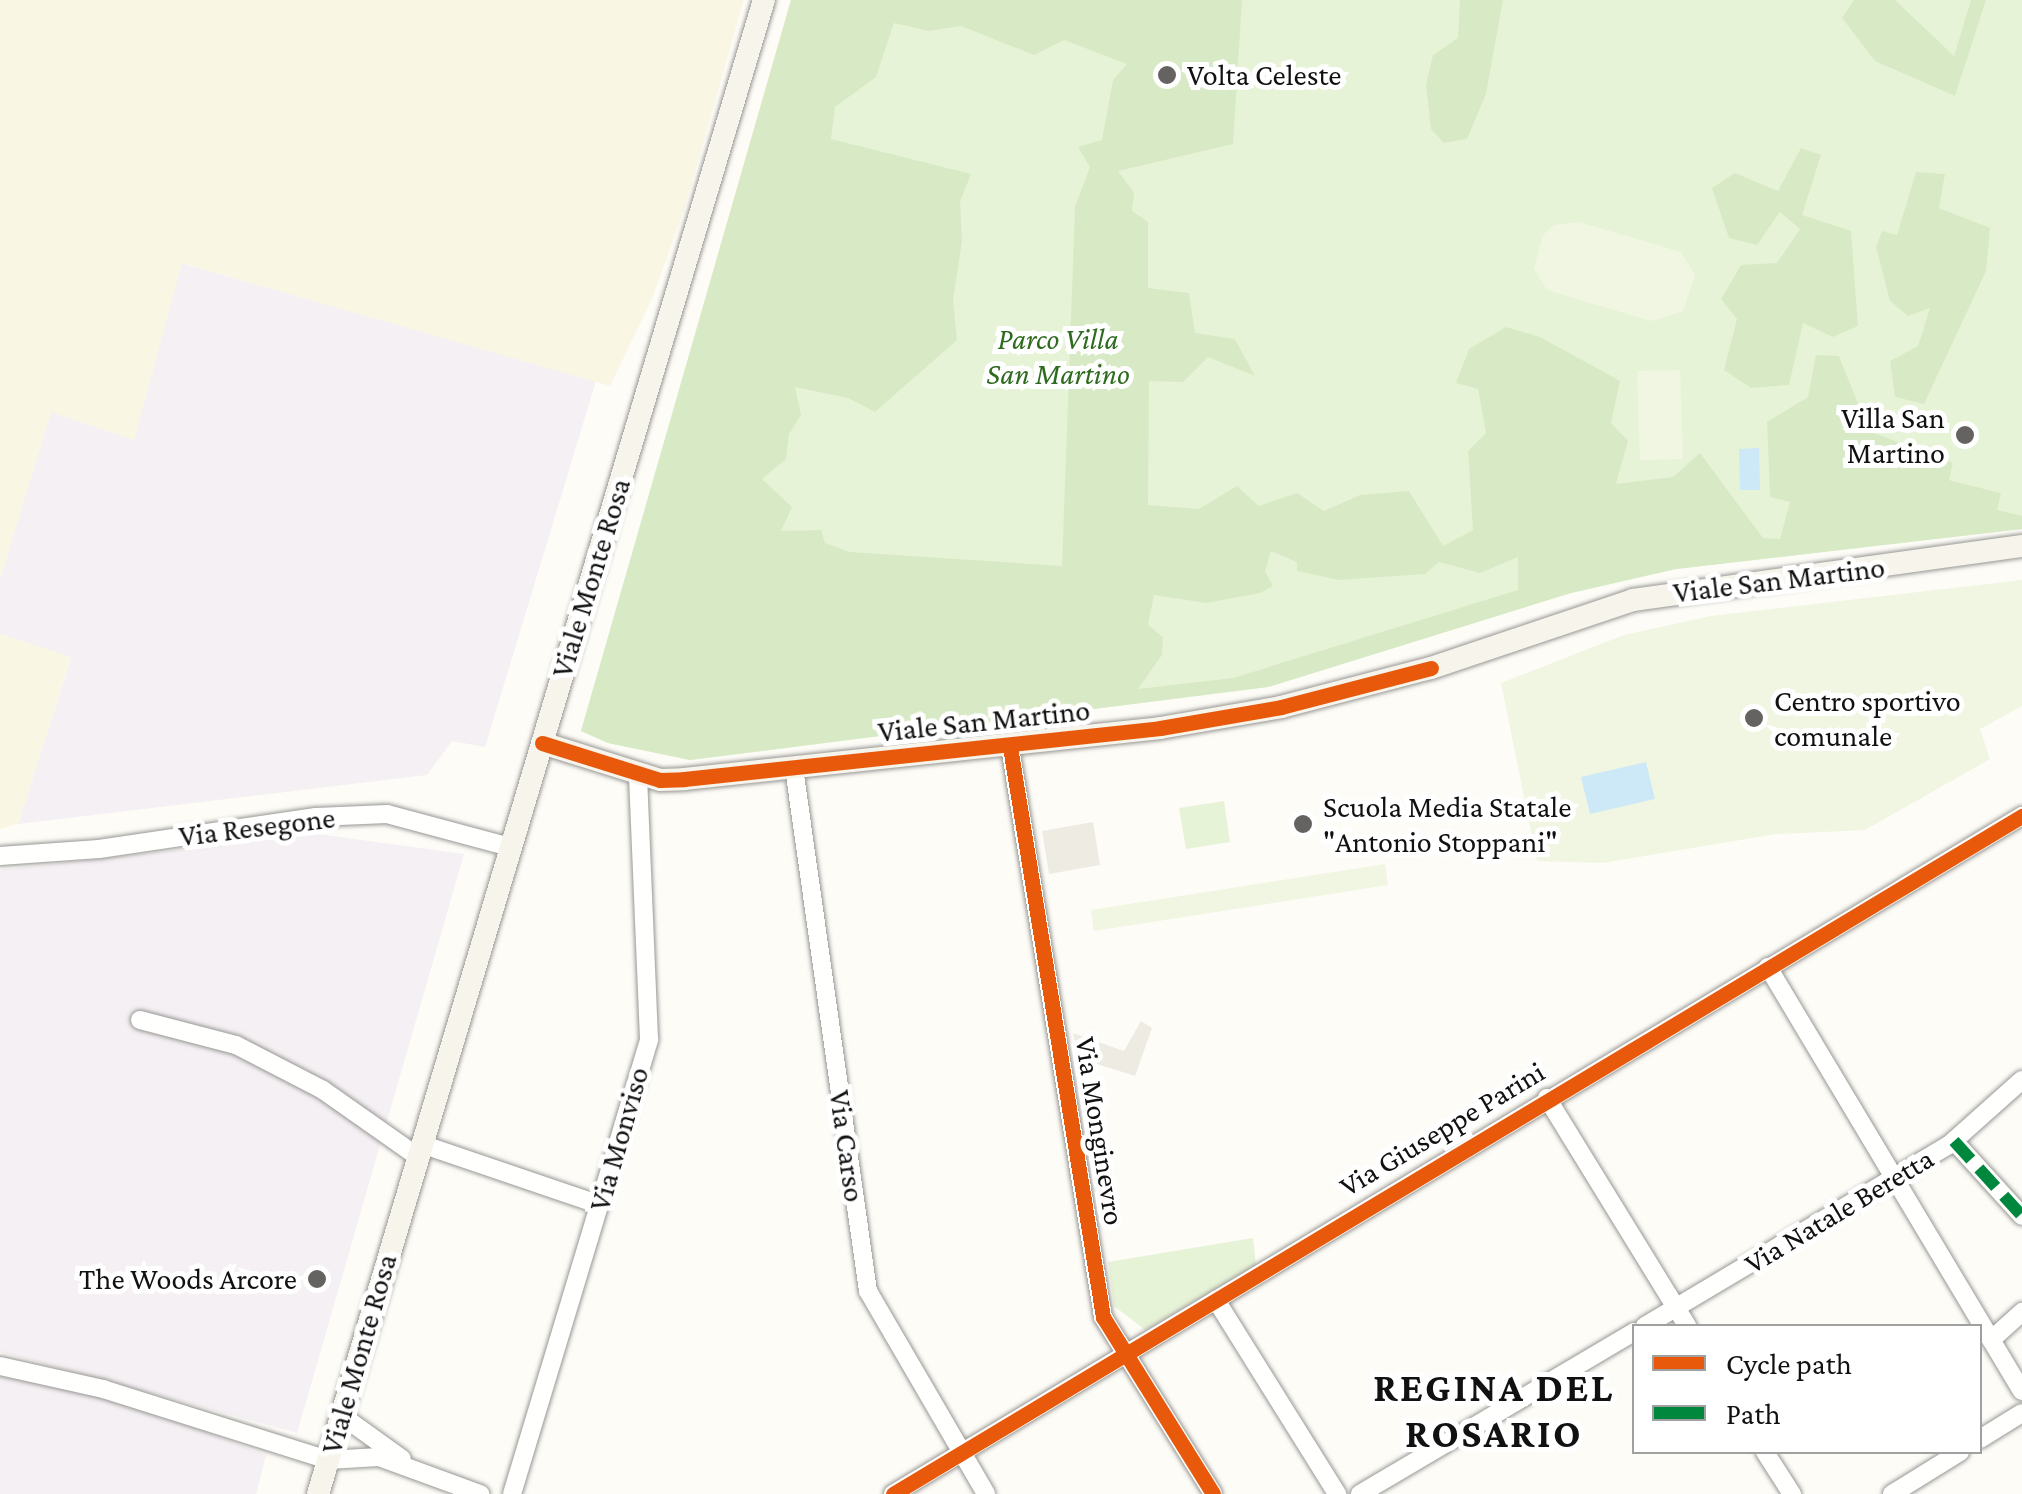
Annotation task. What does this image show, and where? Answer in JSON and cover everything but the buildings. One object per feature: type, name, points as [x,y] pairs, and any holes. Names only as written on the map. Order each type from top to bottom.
[{"type":"main road","name":"Viale Monte Rosa","points":[[318,1494],[764,0]]},
{"type":"main road","name":"Viale San Martino","points":[[542,743],[638,774],[684,779],[1010,747],[1280,707],[1497,649],[1652,597],[2022,546]]},
{"type":"street","name":"Via Monginevro","points":[[1010,747],[1103,1318],[1213,1494]]},
{"type":"street","name":"Via Carso","points":[[794,768],[868,1291],[986,1494]]},
{"type":"street","name":"Via Monviso","points":[[512,1494],[649,1038],[638,774]]},
{"type":"street","name":"Via Resegone","points":[[0,856],[387,814],[510,847]]},
{"type":"street","name":"Via Giuseppe Parini","points":[[894,1494],[1547,1098],[2022,816]]},
{"type":"street","points":[[1768,968],[1981,1324]]},
{"type":"street","points":[[140,1020],[236,1046],[324,1090],[419,1150],[600,1205]]},
{"type":"street","name":"Via Natale Beretta","points":[[1648,1324],[1895,1180],[1954,1141],[2022,1080]]},
{"type":"street","points":[[1547,1098],[1686,1324]]},
{"type":"street","points":[[1954,1141],[2022,1216]]},
{"type":"street","points":[[1216,1300],[1337,1494]]},
{"type":"street","points":[[1991,1340],[2022,1312]]},
{"type":"street","points":[[1982,1325],[2022,1391]]},
{"type":"street","points":[[1360,1494],[1632,1333]]},
{"type":"street","points":[[0,1366],[102,1389],[328,1460],[378,1457],[480,1494]]},
{"type":"street","points":[[1982,1439],[2022,1413]]},
{"type":"street","points":[[341,1415],[424,1472]]},
{"type":"street","points":[[1766,1454],[1792,1494]]},
{"type":"street","points":[[1892,1494],[1957,1454]]},
{"type":"shaded area","points":[[0,0],[744,0],[684,210],[652,299],[610,386],[182,263],[134,440],[51,412],[0,579]]},
{"type":"shaded area","points":[[181,263],[596,381],[485,747],[452,741],[427,775],[18,824],[71,658],[0,634],[0,579],[51,411],[134,440]]},
{"type":"shaded area","points":[[0,634],[71,657],[18,824],[0,829]]},
{"type":"shaded area","points":[[1093,822],[1100,865],[1049,874],[1042,831]]},
{"type":"shaded area","points":[[318,834],[464,854],[297,1433],[0,1352],[0,870]]},
{"type":"shaded area","points":[[1141,1021],[1152,1028],[1135,1076],[1078,1058],[1073,1033],[1124,1051]]},
{"type":"shaded area","points":[[0,1376],[131,1403],[266,1455],[256,1494],[0,1494]]},
{"type":"green space","name":"Parco Villa San Martino","points":[[791,0],[2022,0],[2022,529],[1676,569],[1571,593],[1268,687],[690,760],[608,743],[581,731]]},
{"type":"green space","points":[[791,0],[1242,0],[1233,144],[1118,171],[1134,193],[1132,211],[1148,222],[1148,288],[1189,293],[1195,333],[1235,339],[1255,376],[1208,357],[1183,382],[1149,381],[1148,505],[1199,509],[1237,486],[1259,506],[1297,493],[1324,511],[1360,495],[1409,491],[1443,546],[1473,530],[1468,451],[1486,433],[1478,389],[1456,383],[1469,349],[1506,327],[1540,337],[1620,381],[1611,423],[1628,441],[1616,484],[1673,477],[1700,453],[1763,538],[1780,539],[1790,502],[1770,497],[1767,422],[1808,397],[1816,355],[1839,356],[1869,431],[1953,463],[1949,480],[2001,493],[1997,510],[2022,516],[2022,529],[1676,569],[1571,593],[1268,687],[690,760],[608,743],[581,731]],"holes":[[[894,23],[928,31],[961,26],[1034,55],[1064,40],[1127,64],[1113,80],[1102,140],[1078,147],[1090,167],[1075,207],[1062,566],[850,552],[825,543],[821,530],[781,531],[792,507],[762,479],[786,459],[789,434],[801,415],[795,387],[848,398],[875,412],[957,340],[953,301],[962,241],[960,202],[971,174],[831,139],[835,107],[876,77]],[[1271,551],[1297,562],[1297,571],[1339,580],[1425,574],[1439,562],[1480,573],[1518,557],[1518,590],[1233,678],[1138,689],[1162,655],[1163,637],[1148,625],[1154,595],[1206,603],[1260,593],[1273,586],[1265,571]]]},
{"type":"green space","points":[[1460,0],[1503,0],[1486,94],[1467,139],[1444,143],[1431,129],[1426,85],[1433,55],[1458,38]]},
{"type":"green space","points":[[1854,0],[1895,0],[1954,56],[1971,0],[1986,0],[1955,96],[1875,61],[1842,18]]},
{"type":"green space","points":[[1801,148],[1821,155],[1802,215],[1851,231],[1858,326],[1833,337],[1803,323],[1789,385],[1751,388],[1724,370],[1737,319],[1721,299],[1741,265],[1777,263],[1800,229],[1780,212],[1757,245],[1729,238],[1712,188],[1735,173],[1778,191]]},
{"type":"green space","points":[[1916,172],[1945,174],[1939,208],[1990,228],[1986,271],[1924,404],[1895,397],[1890,361],[1918,346],[1930,308],[1908,316],[1890,301],[1876,247],[1882,231],[1897,235]]},
{"type":"green space","points":[[1579,222],[1681,252],[1695,275],[1683,311],[1651,321],[1547,290],[1534,269],[1543,235],[1554,225]]},
{"type":"green space","points":[[1680,370],[1683,459],[1640,460],[1637,371]]},
{"type":"green space","name":"Centro sportivo comunale","points":[[2022,580],[2022,706],[1980,729],[1990,759],[1865,830],[1776,834],[1603,863],[1537,861],[1501,683],[1624,635],[1711,616]]},
{"type":"green space","points":[[1224,801],[1230,842],[1186,849],[1179,808]]},
{"type":"green space","points":[[1385,864],[1388,885],[1094,931],[1091,910]]},
{"type":"green space","points":[[1253,1238],[1256,1265],[1145,1330],[1114,1306],[1108,1262]]},
{"type":"water","points":[[1759,448],[1760,490],[1740,490],[1739,449]]},
{"type":"water","points":[[1646,762],[1655,799],[1590,814],[1581,777]]},
{"type":"marked path","points":[[1954,1141],[2022,1216]]},
{"type":"cycle path","points":[[542,743],[660,780],[684,779],[1160,728],[1281,707],[1431,668]]},
{"type":"cycle path","points":[[1010,747],[1103,1317],[1213,1494]]},
{"type":"cycle path","points":[[893,1494],[2022,816]]},
{"type":"place","name":"Volta Celeste","points":[[1167,75]]},
{"type":"place","name":"Villa San Martino","points":[[1965,435]]},
{"type":"place","name":"Centro sportivo comunale","points":[[1754,718]]},
{"type":"place","name":"Scuola Media Statale \"Antonio Stoppani\"","points":[[1303,824]]},
{"type":"place","name":"The Woods Arcore","points":[[317,1279]]},
{"type":"district","name":"REGINA DEL ROSARIO","points":[[1494,1411]]}]
